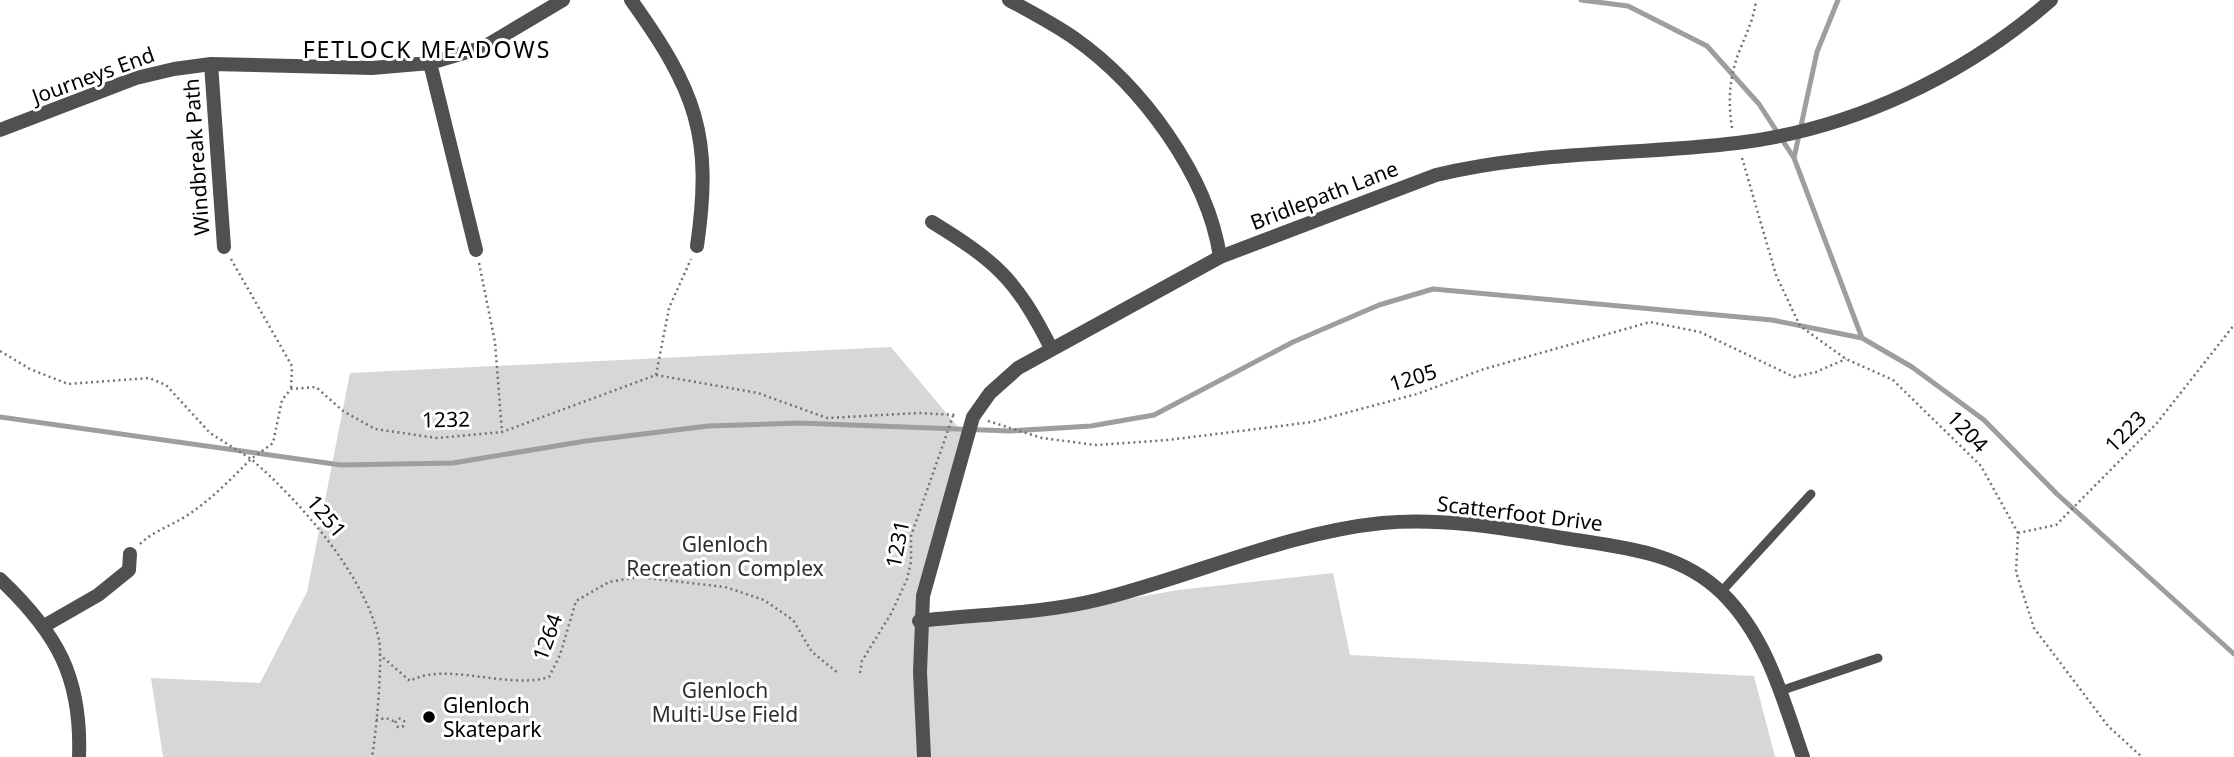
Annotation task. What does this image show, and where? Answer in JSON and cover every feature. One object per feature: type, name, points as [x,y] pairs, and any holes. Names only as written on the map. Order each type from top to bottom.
[{"type":"street","name":"Journeys End","points":[[0,131],[136,78],[211,64],[372,68],[430,63],[485,47],[563,0]]},
{"type":"street","points":[[631,0],[686,87],[697,117],[704,184],[697,246]]},
{"type":"street","points":[[1009,0],[1074,38],[1104,63],[1153,116],[1180,155],[1202,198],[1220,257]]},
{"type":"street","name":"Bridlepath Lane","points":[[924,757],[919,621],[923,596],[968,429],[990,393],[1018,368],[1220,257],[1408,185],[1472,166],[1738,143],[1831,122],[1868,110],[1954,70],[2010,35],[2051,0]]},
{"type":"street","points":[[430,63],[476,250]]},
{"type":"street","name":"Windbreak Path","points":[[211,64],[224,247]]},
{"type":"street","points":[[932,222],[999,267],[1018,289],[1052,348]]},
{"type":"street","name":"Scatterfoot Drive","points":[[919,621],[989,612],[1022,612],[1097,600],[1247,553],[1383,523],[1477,525],[1642,550],[1669,559],[1721,592],[1759,640],[1803,757]]},
{"type":"street","points":[[44,626],[99,595],[129,570],[130,554]]},
{"type":"street","points":[[0,579],[44,626],[69,671],[77,709],[79,757]]},
{"type":"lane","points":[[1721,592],[1811,494]]},
{"type":"lane","points":[[1780,691],[1878,658]]},
{"type":"path","points":[[1732,128],[1728,99],[1737,55],[1754,18],[1756,0]]},
{"type":"path","name":"1204","points":[[1742,156],[1776,275],[1800,326],[1846,359],[1893,380],[1912,396],[1981,467],[2018,533]]},
{"type":"path","points":[[697,246],[669,308],[656,375],[758,393],[827,418],[919,413],[954,415],[968,429]]},
{"type":"path","points":[[130,554],[148,537],[184,518],[273,443],[282,400],[291,389],[292,366],[224,247]]},
{"type":"path","points":[[476,250],[495,341],[502,432]]},
{"type":"path","name":"1205","points":[[968,429],[1096,446],[1312,422],[1417,394],[1484,369],[1650,321],[1700,332],[1794,377],[1816,372],[1846,359]]},
{"type":"path","name":"1223","points":[[2018,533],[2056,525],[2157,423],[2234,325]]},
{"type":"path","points":[[0,351],[30,369],[68,384],[149,378],[166,386],[210,433],[251,459]]},
{"type":"path","name":"1232","points":[[291,389],[316,387],[343,411],[375,429],[438,439],[502,432],[656,375]]},
{"type":"path","name":"1231","points":[[860,673],[862,661],[892,612],[907,579],[911,562],[911,536],[954,415]]},
{"type":"path","name":"1251","points":[[251,459],[282,485],[343,559],[376,631],[379,654],[372,757]]},
{"type":"path","points":[[2018,533],[2016,572],[2034,628],[2108,726],[2142,757]]},
{"type":"path","name":"1264","points":[[379,654],[410,681],[429,675],[532,682],[549,677],[561,655],[576,601],[609,582],[638,577],[725,587],[764,600],[793,620],[812,652],[838,673]]},
{"type":"path","points":[[376,720],[386,718],[396,722]]},
{"type":"green space","name":"Glenloch Recreation Complex","points":[[891,347],[967,438],[921,627],[1032,616],[1178,590],[1333,573],[1350,655],[1754,676],[1775,757],[163,757],[151,678],[260,683],[307,592],[350,373]]},
{"type":"waterway","points":[[1581,0],[1628,6],[1707,46],[1759,104],[1794,158],[1862,338]]},
{"type":"waterway","points":[[1794,158],[1817,52],[1838,0]]},
{"type":"waterway","points":[[0,417],[341,465],[453,463],[586,441],[708,426],[799,423],[1010,431],[1091,426],[1154,415],[1293,342],[1379,305],[1433,289],[1772,320],[1862,338],[1912,367],[1984,420],[2057,494],[2234,654]]},
{"type":"place","name":"Glenloch Skatepark","points":[[429,717]]},
{"type":"district","name":"FETLOCK MEADOWS","points":[[427,49]]},
{"type":"park label","name":"Glenloch Multi-Use Field","points":[[725,702]]}]
